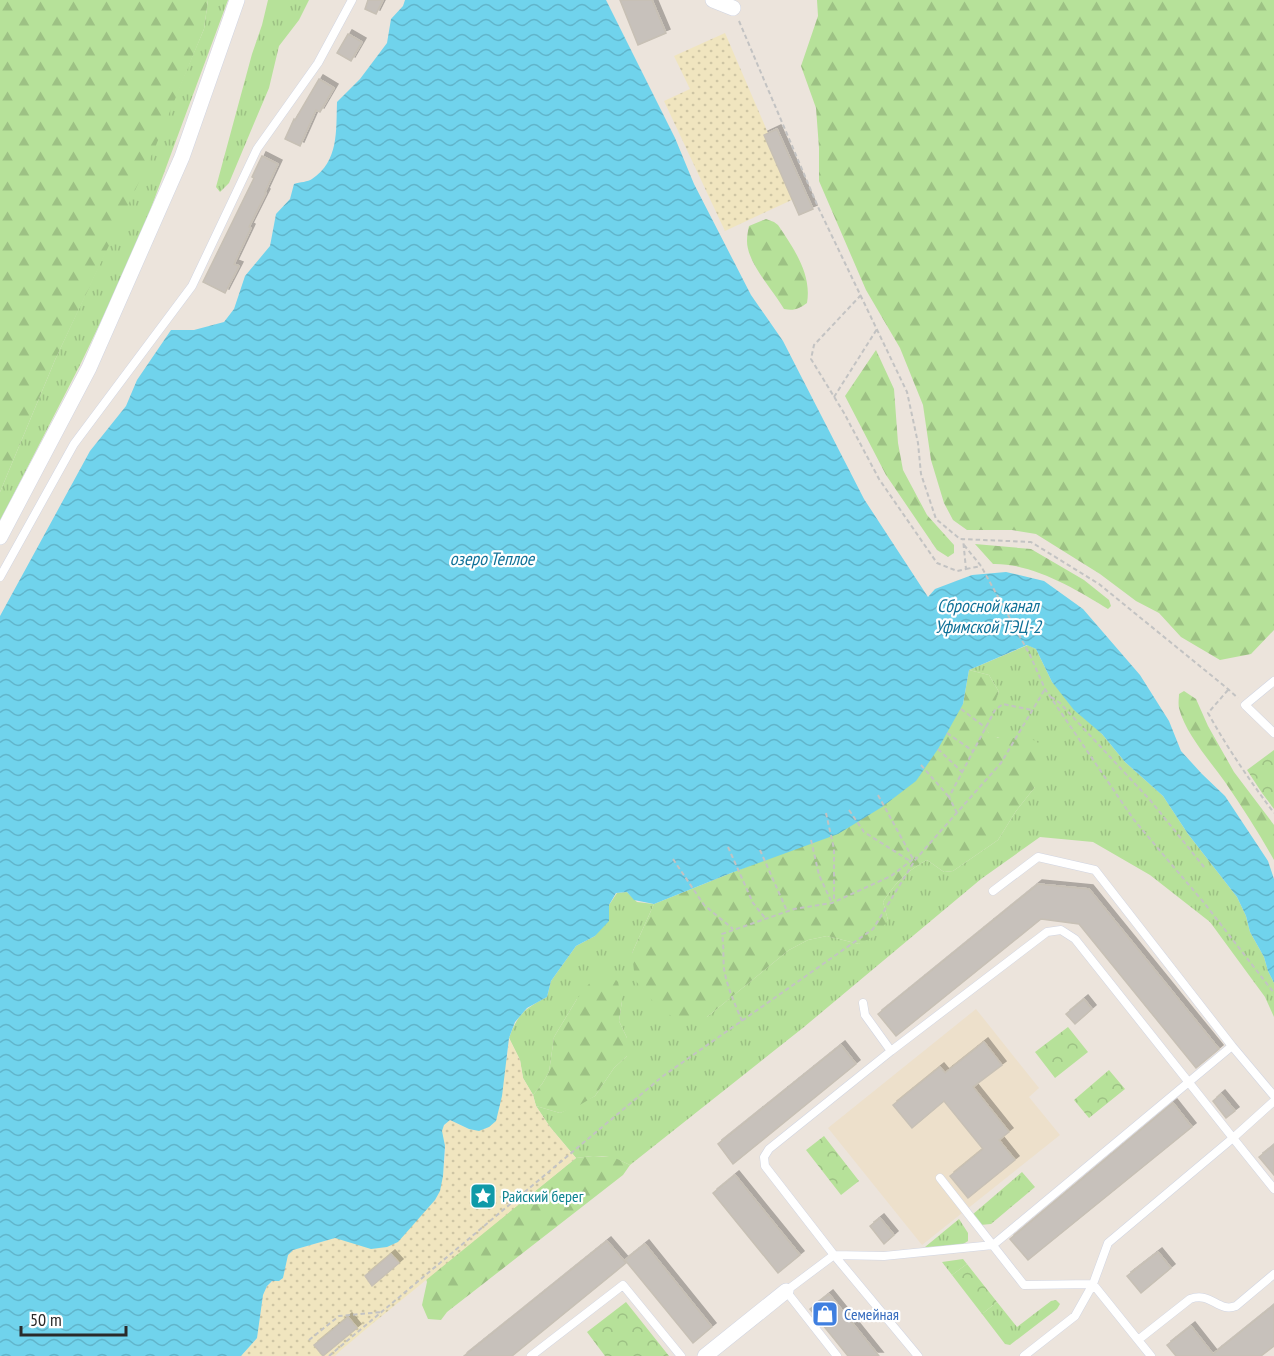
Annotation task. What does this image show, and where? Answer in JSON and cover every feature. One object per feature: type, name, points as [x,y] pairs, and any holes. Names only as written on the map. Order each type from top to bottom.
[{"type":"street","points":[[0,537],[89,368],[182,157],[237,0]]},
{"type":"street","points":[[713,0],[733,8]]},
{"type":"street","points":[[705,1356],[786,1291]]},
{"type":"lane","points":[[0,577],[74,444],[192,286],[257,149],[318,63],[352,0]]},
{"type":"lane","points":[[1274,681],[1245,705],[1274,733]]},
{"type":"lane","points":[[993,891],[1038,857],[1095,870],[1232,1046],[1274,1096]]},
{"type":"lane","points":[[918,1356],[834,1256],[765,1166],[764,1157],[769,1149],[891,1051],[1047,932],[1061,930],[1074,939],[1274,1189]]},
{"type":"lane","points":[[862,1004],[865,1015],[891,1051]]},
{"type":"lane","points":[[837,1356],[786,1291],[834,1256],[884,1256],[993,1245],[1232,1046]]},
{"type":"lane","points":[[1024,1356],[1075,1316],[1093,1284],[1108,1243],[1274,1101]]},
{"type":"lane","points":[[940,1178],[1024,1285],[1093,1284]]},
{"type":"lane","points":[[1138,1340],[1190,1299],[1206,1297],[1224,1307],[1231,1308],[1274,1274]]},
{"type":"lane","points":[[1093,1284],[1151,1356]]},
{"type":"lane","points":[[531,1356],[623,1285],[681,1356]]},
{"type":"path","points":[[733,8],[818,207],[907,392],[918,442],[921,474],[936,519],[960,539],[1031,542],[1099,584],[1245,705]]},
{"type":"path","points":[[861,295],[814,345],[811,359],[879,479],[937,563],[957,571],[981,566]]},
{"type":"path","points":[[834,397],[877,328]]},
{"type":"path","points":[[963,539],[966,569]]},
{"type":"path","points":[[964,545],[981,566],[1030,655],[1045,689],[1134,820],[1205,904],[1274,993]]},
{"type":"path","points":[[329,1356],[663,1076],[873,929],[921,853],[1001,763],[1045,689]]},
{"type":"path","points":[[1228,689],[1208,713],[1236,760],[1274,813]]},
{"type":"path","points":[[1049,695],[1060,703],[1150,800],[1204,867]]},
{"type":"path","points":[[949,797],[995,710],[1003,704],[1032,710]]},
{"type":"path","points":[[961,709],[986,728]]},
{"type":"path","points":[[947,733],[973,751]]},
{"type":"path","points":[[938,749],[962,772]]},
{"type":"path","points":[[921,765],[949,797],[957,813]]},
{"type":"path","points":[[878,795],[912,860]]},
{"type":"path","points":[[849,810],[864,832],[912,860]]},
{"type":"path","points":[[826,813],[834,849],[833,903]]},
{"type":"path","points":[[811,840],[819,875],[833,903]]},
{"type":"path","points":[[728,847],[753,903],[766,919]]},
{"type":"path","points":[[760,850],[787,911]]},
{"type":"path","points":[[742,1020],[724,968],[722,934],[794,909],[833,903],[891,876],[921,853]]},
{"type":"path","points":[[673,859],[704,905],[734,930]]},
{"type":"path","points":[[309,1340],[339,1316],[381,1312]]},
{"type":"shaded area","points":[[976,1009],[1039,1088],[1029,1097],[1060,1135],[922,1245],[828,1128]]},
{"type":"green space","points":[[0,0],[208,0],[204,29],[154,150],[55,360],[0,492]]},
{"type":"green space","points":[[208,0],[228,0],[137,246],[81,363],[0,521],[0,492],[55,360],[153,149],[204,29]]},
{"type":"green space","points":[[268,0],[309,0],[299,20],[279,46],[269,88],[229,183],[220,192],[216,187]]},
{"type":"green space","points":[[817,0],[1274,0],[1274,630],[1251,654],[1220,660],[1181,637],[1159,613],[1136,601],[1100,574],[1036,534],[1012,530],[967,530],[953,520],[944,503],[931,460],[923,405],[900,348],[866,290],[819,181],[816,108],[801,66],[818,16]]},
{"type":"green space","points":[[766,219],[778,225],[796,253],[804,272],[808,292],[807,303],[796,309],[784,309],[756,267],[748,249],[749,226]]},
{"type":"green space","points":[[876,350],[894,389],[898,443],[903,470],[927,515],[954,545],[954,553],[948,557],[937,550],[886,475],[845,396]]},
{"type":"green space","points":[[975,544],[1031,549],[1084,580],[1109,600],[1111,606],[1108,609],[1082,593],[1038,573],[1008,565],[993,564]]},
{"type":"green space","points":[[1028,645],[1036,649],[1052,682],[1102,734],[1125,762],[1163,796],[1188,834],[1237,897],[1246,916],[1250,932],[1264,957],[1274,983],[1274,1017],[1265,997],[1210,922],[1150,875],[1093,842],[1040,837],[981,879],[804,1027],[630,1165],[604,1156],[576,1158],[536,1106],[560,1113],[595,1096],[614,1068],[627,1056],[627,1038],[619,1021],[622,1001],[577,999],[554,1037],[549,1072],[533,1095],[523,1078],[520,1060],[509,1038],[523,1013],[547,997],[551,981],[576,946],[595,936],[617,893],[627,892],[637,902],[654,904],[632,953],[707,1017],[789,950],[808,940],[827,936],[859,944],[888,920],[883,902],[897,883],[908,873],[927,860],[944,872],[953,871],[998,840],[1016,811],[1035,787],[1030,738],[1010,739],[990,734],[986,723],[989,711],[999,692],[989,675],[969,670]]},
{"type":"green space","points":[[969,670],[989,675],[999,692],[986,724],[988,732],[998,738],[1030,738],[1040,744],[1046,753],[1044,767],[1035,787],[1016,811],[998,840],[953,871],[944,872],[927,860],[914,868],[897,883],[883,902],[888,920],[877,935],[859,944],[827,936],[808,940],[789,950],[707,1017],[685,1022],[661,1011],[635,980],[632,953],[654,904],[771,857],[963,704]]},
{"type":"green space","points":[[1184,691],[1196,699],[1208,726],[1234,772],[1274,825],[1274,860],[1238,801],[1187,727],[1179,708],[1179,694]]},
{"type":"green space","points":[[1274,750],[1274,809],[1247,770]]},
{"type":"green space","points":[[610,974],[618,982],[622,1001],[619,1021],[627,1038],[627,1056],[614,1068],[595,1096],[578,1106],[560,1113],[536,1106],[533,1095],[549,1072],[554,1037],[577,999],[592,980]]},
{"type":"green space","points":[[1068,1027],[1088,1052],[1055,1078],[1035,1052]]},
{"type":"green space","points":[[1109,1070],[1125,1089],[1089,1118],[1074,1100]]},
{"type":"green space","points":[[824,1136],[859,1181],[841,1195],[806,1150]]},
{"type":"green space","points":[[613,1157],[630,1165],[623,1175],[447,1312],[441,1320],[428,1319],[422,1305],[426,1279],[576,1158]]},
{"type":"green space","points":[[1022,1172],[1035,1187],[991,1224],[980,1225],[972,1215]]},
{"type":"green space","points":[[959,1219],[968,1233],[968,1241],[960,1246],[925,1247]]},
{"type":"green space","points":[[963,1259],[967,1264],[952,1275],[942,1262]]},
{"type":"green space","points":[[967,1264],[997,1302],[982,1314],[952,1275]]},
{"type":"green space","points":[[1056,1300],[1060,1304],[1057,1309],[1010,1345],[1005,1344],[982,1314],[997,1302],[1017,1327],[1051,1301]]},
{"type":"green space","points":[[626,1302],[669,1356],[605,1356],[587,1332]]},
{"type":"sand","points":[[725,33],[796,198],[725,231],[664,101],[690,89],[674,56]]},
{"type":"sand","name":"Райский берег","points":[[509,1038],[520,1060],[523,1078],[533,1095],[536,1106],[576,1158],[335,1356],[241,1356],[257,1338],[263,1295],[267,1286],[283,1278],[288,1255],[293,1250],[335,1238],[443,1176],[445,1146],[442,1129],[450,1120],[469,1129],[507,1058]]},
{"type":"water","name":"озеро Теплое","points":[[405,0],[606,0],[675,138],[694,184],[751,295],[783,341],[864,499],[928,597],[935,589],[972,575],[1006,572],[1044,581],[1083,609],[1140,675],[1169,721],[1181,751],[1225,796],[1268,861],[1274,879],[1274,983],[1264,957],[1250,932],[1246,916],[1237,897],[1188,834],[1163,796],[1125,762],[1102,734],[1074,710],[1052,682],[1036,649],[1027,645],[969,670],[963,704],[938,749],[916,781],[882,807],[838,834],[654,904],[634,900],[627,892],[616,893],[609,905],[609,921],[595,936],[576,946],[551,981],[547,997],[527,1008],[515,1022],[509,1038],[502,1096],[496,1121],[479,1131],[450,1120],[444,1125],[442,1131],[445,1146],[443,1176],[440,1191],[435,1200],[398,1242],[387,1247],[371,1249],[335,1238],[293,1250],[288,1255],[283,1278],[279,1281],[272,1281],[267,1286],[263,1295],[257,1338],[241,1356],[0,1356],[0,616],[90,451],[126,406],[137,380],[171,330],[194,330],[224,322],[234,309],[245,276],[270,246],[276,214],[290,199],[294,184],[308,181],[321,172],[332,154],[337,102],[360,79],[387,43],[391,19],[403,6]]},
{"type":"building","points":[[368,0],[383,0],[376,14],[365,9]]},
{"type":"building","points":[[620,0],[652,0],[666,33],[638,45]]},
{"type":"building","points":[[348,34],[362,42],[351,61],[337,53]]},
{"type":"building","points":[[319,79],[334,88],[320,112],[316,110],[300,146],[285,139],[294,119]]},
{"type":"building","points":[[777,129],[813,209],[799,215],[764,135]]},
{"type":"building","points":[[262,156],[278,164],[249,227],[251,228],[234,264],[239,266],[225,293],[203,282],[254,178],[252,177]]},
{"type":"building","points":[[1038,884],[1089,889],[1219,1049],[1196,1068],[1079,924],[1041,919],[896,1036],[878,1014]]},
{"type":"building","points":[[1084,999],[1092,1009],[1075,1024],[1066,1014]]},
{"type":"building","points":[[984,1042],[1002,1065],[973,1087],[1009,1132],[999,1140],[1015,1160],[968,1198],[950,1176],[983,1149],[944,1101],[912,1128],[893,1105],[940,1067],[945,1073]]},
{"type":"building","points":[[841,1045],[856,1064],[733,1164],[718,1144]]},
{"type":"building","points":[[1221,1094],[1235,1111],[1226,1118],[1213,1101]]},
{"type":"building","points":[[1173,1103],[1192,1127],[1028,1260],[1010,1239]]},
{"type":"building","points":[[1274,1145],[1274,1175],[1259,1157]]},
{"type":"building","points":[[735,1175],[800,1255],[778,1273],[713,1193]]},
{"type":"building","points":[[880,1218],[894,1235],[884,1244],[870,1226]]},
{"type":"building","points":[[607,1241],[626,1263],[512,1356],[464,1356]]},
{"type":"building","points":[[645,1244],[712,1327],[693,1343],[625,1260]]},
{"type":"building","points":[[1158,1252],[1171,1268],[1141,1293],[1127,1276]]},
{"type":"building","points":[[391,1254],[399,1263],[372,1286],[365,1276]]},
{"type":"building","points":[[829,1294],[879,1356],[848,1356],[810,1309]]},
{"type":"building","points":[[1274,1305],[1274,1346],[1261,1356],[1176,1356],[1167,1345],[1191,1326],[1213,1354]]},
{"type":"building","points":[[348,1317],[357,1328],[323,1356],[314,1345]]},
{"type":"place","name":"Райский берег","points":[[483,1196]]},
{"type":"place","name":"Семейная","points":[[825,1314]]},
{"type":"water label","name":"Сбросной канал Уфимской ТЭЦ-2","points":[[988,615]]}]
